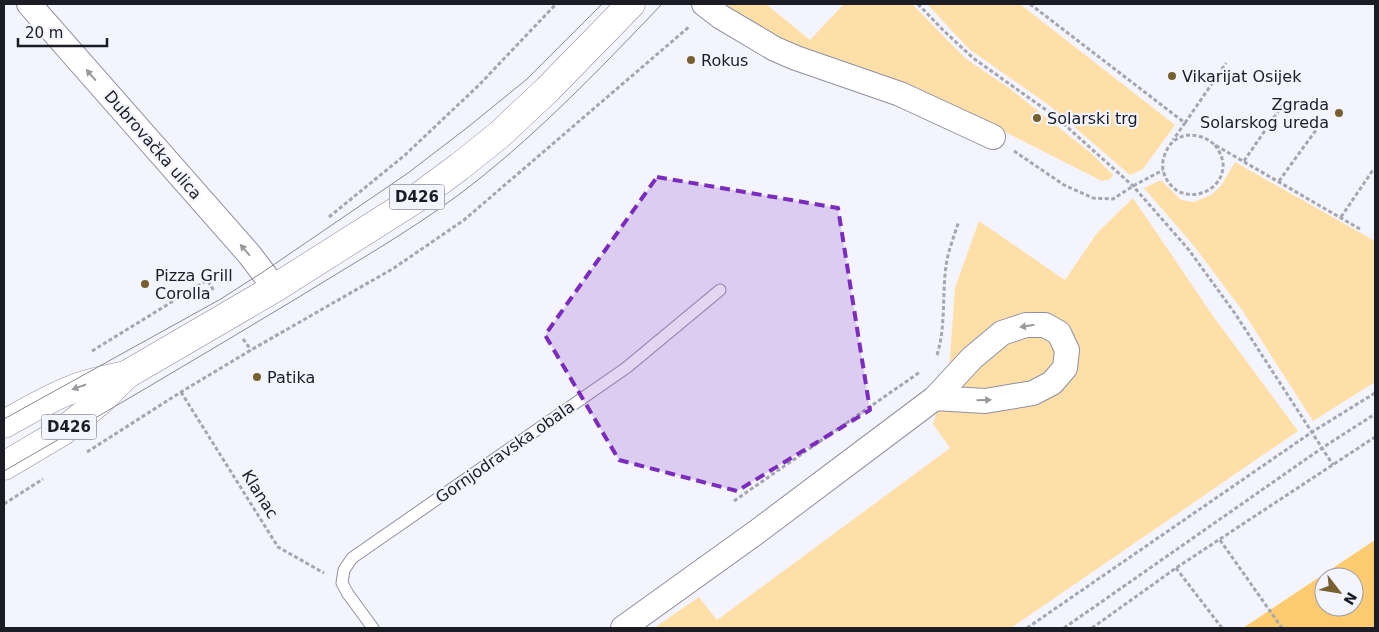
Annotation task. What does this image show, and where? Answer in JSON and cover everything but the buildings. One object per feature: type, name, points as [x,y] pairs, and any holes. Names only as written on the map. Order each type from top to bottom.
[{"type":"main road","name":"D426","points":[[4,466],[63,431],[100,401],[126,375],[275,288],[417,198],[466,162],[499,135],[547,90],[630,4]]},
{"type":"main road","name":"D426","points":[[4,424],[74,388],[126,375]]},
{"type":"street","name":"Dubrovačka ulica","points":[[28,4],[249,254],[275,288]]},
{"type":"street","points":[[705,5],[721,17],[775,49],[900,94],[994,137]]},
{"type":"street","points":[[623,628],[758,531],[935,398],[972,358],[1002,334],[1026,325],[1045,325],[1059,332],[1067,350],[1065,368],[1052,383],[1033,393],[985,401],[935,398]]},
{"type":"lane","name":"Gornjodravska obala","points":[[342,583],[344,570],[352,558],[626,368],[720,290]]},
{"type":"lane","points":[[342,583],[373,628]]},
{"type":"path","points":[[328,218],[404,155],[466,98],[556,4]]},
{"type":"path","points":[[918,4],[973,58],[1056,116],[1133,186],[1200,264],[1236,315],[1333,465]]},
{"type":"path","points":[[1030,4],[1185,123]]},
{"type":"path","points":[[84,453],[251,350],[394,268],[464,220],[693,24],[705,5]]},
{"type":"path","points":[[1171,144],[1179,138],[1193,135],[1208,138],[1215,145],[1223,162],[1219,179],[1213,187],[1197,195],[1179,192],[1166,179],[1163,161],[1165,152],[1226,63]]},
{"type":"path","points":[[1244,161],[1286,100]]},
{"type":"path","points":[[1279,181],[1319,126]]},
{"type":"path","points":[[994,137],[1064,184],[1092,198],[1113,199],[1163,170]]},
{"type":"path","points":[[1215,145],[1360,228]]},
{"type":"path","points":[[1341,218],[1373,170]]},
{"type":"path","points":[[936,357],[940,344],[944,309],[946,266],[959,221]]},
{"type":"path","points":[[89,353],[249,254]]},
{"type":"path","points":[[734,501],[926,368]]},
{"type":"path","name":"Klanac","points":[[182,392],[278,547],[342,583]]},
{"type":"path","points":[[1027,628],[1312,432],[1375,392]]},
{"type":"path","points":[[1064,628],[1322,448],[1375,414]]},
{"type":"path","points":[[1092,628],[1176,568],[1375,437]]},
{"type":"path","points":[[4,504],[44,479]]},
{"type":"path","points":[[1220,540],[1282,628]]},
{"type":"path","points":[[1176,568],[1222,628]]},
{"type":"highlighted area","points":[[657,177],[838,208],[870,410],[737,491],[619,460],[545,335]]},
{"type":"shaded area","points":[[729,4],[766,4],[810,40],[844,4],[912,4],[965,58],[1009,88],[1091,153],[1113,175],[1110,179],[1102,181],[918,88],[844,66],[784,39],[725,8]]},
{"type":"shaded area","points":[[927,4],[1020,4],[1175,125],[1143,169],[1130,175],[1050,106],[969,49]]},
{"type":"shaded area","points":[[1235,162],[1375,241],[1375,382],[1313,421],[1242,310],[1194,246],[1144,188],[1161,180],[1181,200],[1194,202],[1211,195],[1221,186]]},
{"type":"shaded area","points":[[1133,198],[1213,316],[1298,431],[1011,628],[654,628],[699,597],[717,620],[950,448],[933,424],[949,371],[955,288],[979,221],[1065,280],[1097,233]]},
{"type":"shaded area","points":[[1375,540],[1375,628],[1243,628],[1314,581],[1314,617],[1364,617],[1364,567],[1334,567]]},
{"type":"tram line","points":[[4,419],[219,300],[408,173],[527,79],[602,4]]},
{"type":"tram line","points":[[4,471],[299,297],[438,210],[485,174],[538,129],[662,4]]},
{"type":"place","name":"Rokus","points":[[691,60]]},
{"type":"place","name":"Vikarijat Osijek","points":[[1172,76]]},
{"type":"place","name":"Zgrada Solarskog ureda","points":[[1339,113]]},
{"type":"place","name":"Solarski trg","points":[[1037,118]]},
{"type":"place","name":"Pizza Grill Corolla","points":[[145,284]]},
{"type":"place","name":"Patika","points":[[257,377]]}]
